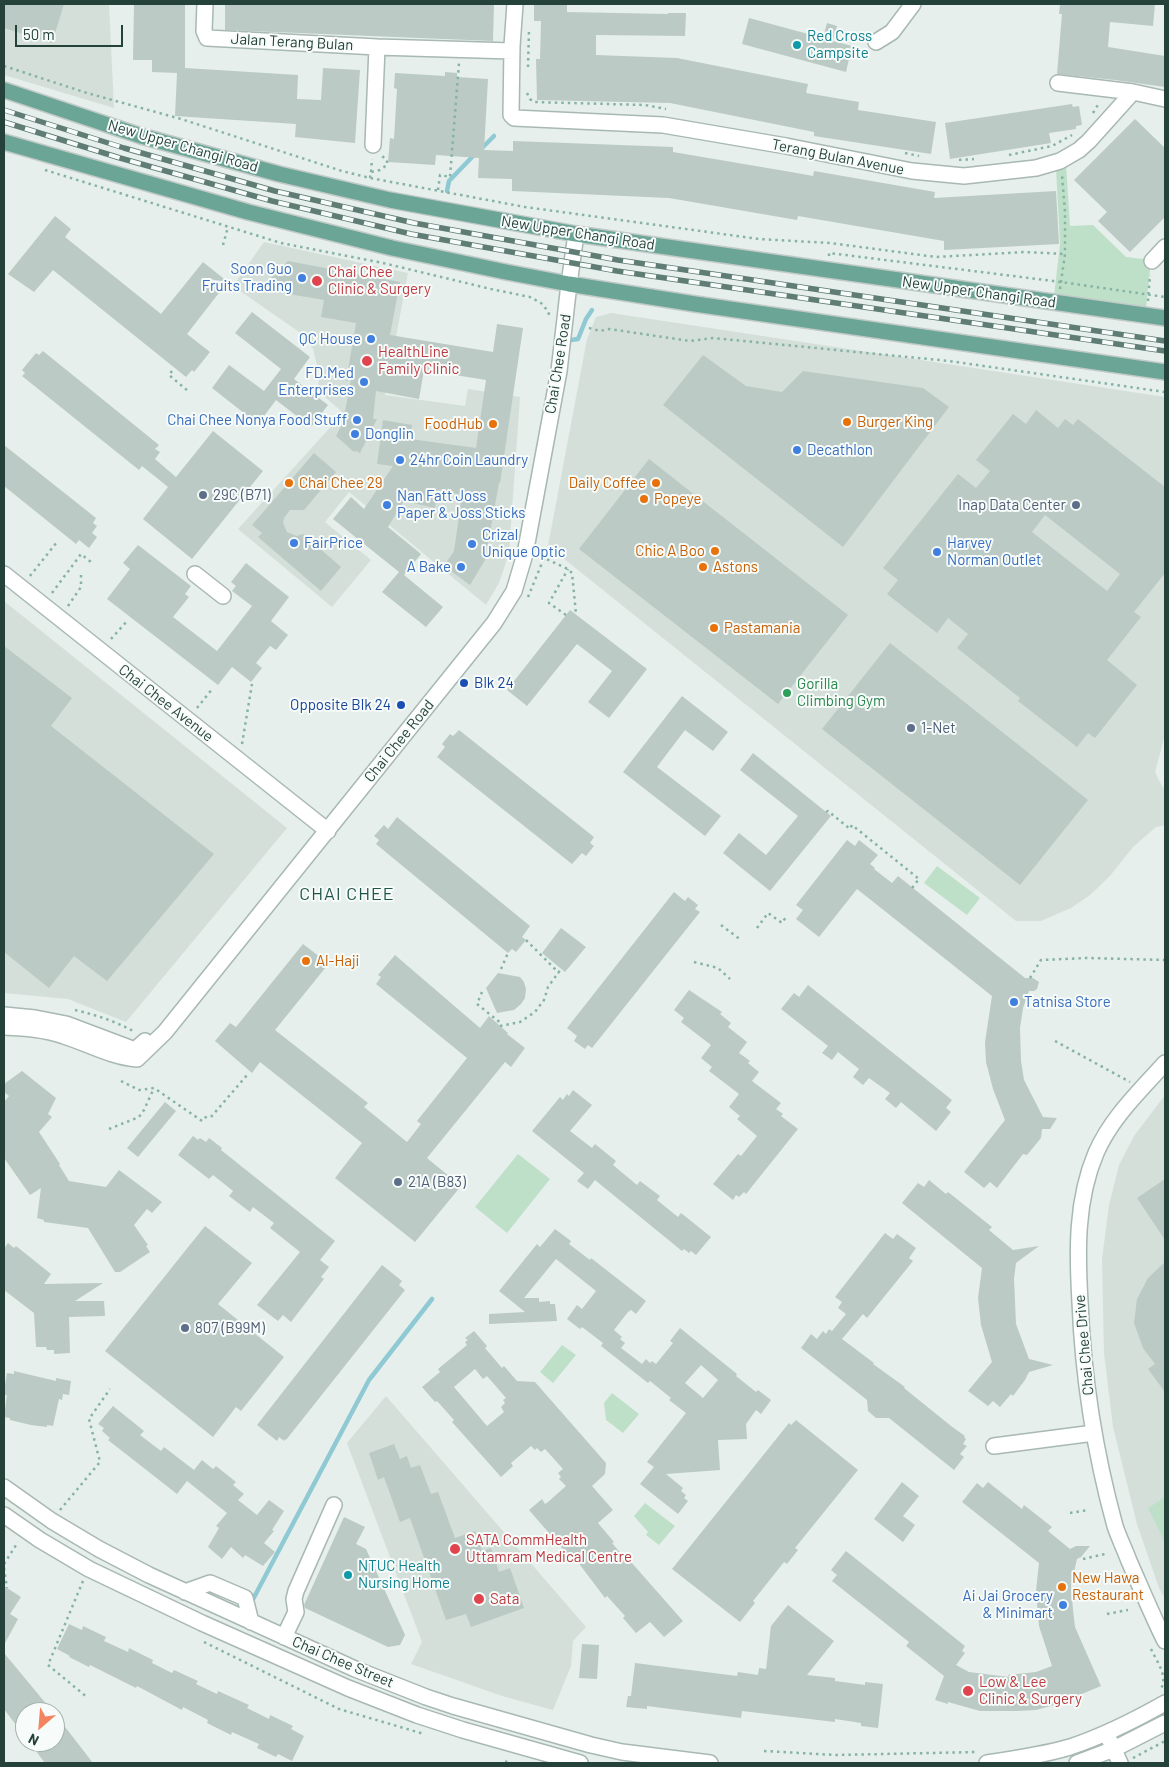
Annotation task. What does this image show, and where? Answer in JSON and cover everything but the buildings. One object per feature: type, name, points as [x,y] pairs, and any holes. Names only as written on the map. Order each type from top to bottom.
[{"type":"main road","name":"New Upper Changi Road","points":[[4,90],[141,136],[279,174],[390,200],[573,234],[1165,318]]},
{"type":"main road","points":[[4,142],[293,224],[392,248],[565,283],[1165,372]]},
{"type":"street","name":"Jalan Terang Bulan","points":[[205,4],[204,31],[207,38],[377,47],[512,51]]},
{"type":"street","points":[[512,51],[515,4]]},
{"type":"street","points":[[876,42],[892,32],[913,4]]},
{"type":"street","points":[[376,150],[377,47]]},
{"type":"street","name":"Terang Bulan Avenue","points":[[512,51],[511,115],[514,118],[663,126],[786,146],[912,171],[947,175],[964,176],[1019,170],[1060,161],[1090,141],[1133,92]]},
{"type":"street","points":[[1058,83],[1133,92],[1165,99]]},
{"type":"street","name":"Chai Chee Road","points":[[4,1015],[66,1024],[136,1050],[160,1026],[478,645],[514,591],[525,554],[559,371],[565,283],[573,234]]},
{"type":"street","points":[[1152,261],[1165,247]]},
{"type":"street","name":"Chai Chee Avenue","points":[[4,574],[325,829]]},
{"type":"street","points":[[196,574],[223,596]]},
{"type":"street","name":"Chai Chee Road","points":[[4,1026],[41,1030],[64,1036],[124,1058],[138,1059],[165,1032],[325,829]]},
{"type":"street","name":"Chai Chee Drive","points":[[1165,1063],[1135,1082],[1096,1152],[1086,1180],[1077,1253],[1082,1343],[1094,1433],[1116,1528],[1151,1614],[1165,1641]]},
{"type":"street","points":[[994,1446],[1094,1433]]},
{"type":"street","name":"Chai Chee Street","points":[[4,1487],[52,1521],[99,1549],[185,1592],[356,1669],[453,1706],[591,1745],[622,1752],[710,1763]]},
{"type":"street","points":[[284,1637],[296,1612],[294,1599],[296,1591],[334,1505]]},
{"type":"street","name":"Chai Chee Street","points":[[4,1515],[40,1540],[89,1569],[202,1623],[348,1688],[417,1715],[463,1730],[580,1763]]},
{"type":"street","points":[[983,1757],[1009,1761],[1050,1752],[1106,1733],[1161,1698]]},
{"type":"street","points":[[1077,1763],[1117,1757],[1165,1723]]},
{"type":"street","points":[[1106,1733],[1117,1757]]},
{"type":"path","points":[[528,67],[530,22]]},
{"type":"path","points":[[438,191],[440,175],[450,177],[460,59]]},
{"type":"path","points":[[4,66],[342,171],[525,207],[759,239],[830,243],[936,257],[1025,252],[1065,254]]},
{"type":"path","points":[[527,85],[527,94],[530,100],[534,102],[645,105],[673,110]]},
{"type":"path","points":[[1088,120],[1102,98]]},
{"type":"path","points":[[1008,155],[1052,146],[1075,133]]},
{"type":"path","points":[[370,178],[371,172],[380,170],[387,165],[387,160],[376,150]]},
{"type":"path","points":[[900,152],[919,156]]},
{"type":"path","points":[[956,160],[982,158]]},
{"type":"path","points":[[1059,303],[1065,254],[1065,212],[1060,161]]},
{"type":"path","points":[[223,244],[228,227]]},
{"type":"path","points":[[828,270],[829,253],[1165,297]]},
{"type":"path","points":[[1147,315],[1152,261]]},
{"type":"path","points":[[589,328],[600,331],[609,329],[690,341],[713,338],[949,361],[1165,392]]},
{"type":"path","points":[[172,371],[168,375],[188,391]]},
{"type":"path","points":[[29,577],[57,542]]},
{"type":"path","points":[[51,594],[81,554],[91,562]]},
{"type":"path","points":[[544,558],[568,569],[572,573],[576,614]]},
{"type":"path","points":[[566,615],[549,603],[568,569]]},
{"type":"path","points":[[67,607],[81,587],[82,574]]},
{"type":"path","points":[[109,641],[128,620]]},
{"type":"path","points":[[242,746],[252,684]]},
{"type":"path","points":[[196,710],[213,688]]},
{"type":"path","points":[[826,812],[828,811],[850,829],[852,826],[919,879],[912,888]]},
{"type":"path","points":[[757,928],[768,913],[782,923],[786,917]]},
{"type":"path","points":[[721,926],[741,940]]},
{"type":"path","points":[[526,940],[559,973]]},
{"type":"path","points":[[502,969],[508,953]]},
{"type":"path","points":[[1030,978],[1040,960],[1087,958],[1165,960]]},
{"type":"path","points":[[694,962],[718,968],[730,979]]},
{"type":"path","points":[[482,992],[477,1004],[501,1025],[520,1022],[535,1012],[544,1000],[548,987],[561,969]]},
{"type":"path","points":[[1055,1041],[1135,1082]]},
{"type":"path","points":[[121,1081],[139,1090],[154,1088],[202,1121],[210,1116],[248,1074]]},
{"type":"path","points":[[1125,1087],[1135,1082]]},
{"type":"path","points":[[109,1129],[139,1117],[154,1088]]},
{"type":"path","points":[[52,1521],[100,1462],[89,1419],[110,1389]]},
{"type":"path","points":[[1070,1513],[1088,1510]]},
{"type":"path","points":[[4,1564],[17,1543]]},
{"type":"path","points":[[1083,1559],[1105,1554]]},
{"type":"path","points":[[4,1568],[7,1588]]},
{"type":"path","points":[[83,1581],[48,1665],[88,1698]]},
{"type":"path","points":[[1107,1614],[1128,1610]]},
{"type":"path","points":[[198,1638],[339,1709]]},
{"type":"path","points":[[1151,1649],[1164,1675],[1161,1698]]},
{"type":"path","points":[[1117,1757],[1165,1741]]},
{"type":"path","points":[[764,1751],[836,1755],[983,1757]]},
{"type":"path","points":[[506,1763],[507,1757]]},
{"type":"shaded area","points":[[4,4],[109,4],[114,108],[4,75]]},
{"type":"shaded area","points":[[264,242],[408,273],[385,395],[465,406],[468,389],[520,397],[509,553],[499,583],[486,605],[349,492],[325,522],[371,560],[332,607],[238,529],[336,421],[341,411],[318,391],[319,373],[313,349],[302,334],[233,286]]},
{"type":"shaded area","points":[[611,313],[1165,397],[1165,735],[1155,772],[1165,789],[1165,825],[1156,827],[1133,847],[1110,876],[1090,895],[1071,908],[1041,921],[1016,921],[548,546],[587,339],[596,317]]},
{"type":"shaded area","points":[[4,601],[287,828],[126,1022],[68,999],[4,993]]},
{"type":"shaded area","points":[[1165,1095],[1165,1599],[1159,1588],[1137,1524],[1113,1427],[1104,1353],[1102,1259],[1109,1205],[1119,1165],[1134,1136]]},
{"type":"shaded area","points":[[386,1396],[586,1627],[573,1641],[571,1666],[553,1710],[502,1696],[411,1664],[422,1642],[347,1443]]},
{"type":"green space","points":[[1066,164],[1070,226],[1093,225],[1126,257],[1151,260],[1146,308],[1054,296],[1060,244],[1056,168]]},
{"type":"green space","points":[[937,866],[980,898],[967,915],[924,883]]},
{"type":"green space","points":[[518,1154],[550,1179],[507,1233],[475,1207]]},
{"type":"green space","points":[[562,1345],[576,1355],[553,1383],[540,1372]]},
{"type":"green space","points":[[612,1393],[639,1414],[623,1433],[606,1420],[604,1403]]},
{"type":"green space","points":[[1165,1497],[1165,1543],[1148,1508]]},
{"type":"green space","points":[[645,1503],[675,1526],[659,1545],[646,1535],[648,1532],[634,1516]]},
{"type":"waterway","points":[[481,149],[494,136]]},
{"type":"waterway","points":[[447,191],[449,181],[475,154]]},
{"type":"waterway","points":[[571,340],[578,339],[592,310]]},
{"type":"waterway","points":[[251,1603],[369,1380],[432,1299]]},
{"type":"railway","points":[[4,110],[124,148],[275,191],[414,223],[618,260],[1165,341]]},
{"type":"railway","points":[[4,122],[120,158],[272,201],[411,234],[617,271],[1165,351]]},
{"type":"place","name":"Red Cross Campsite","points":[[797,45]]},
{"type":"place","name":"Soon Guo Fruits Trading","points":[[302,278]]},
{"type":"place","name":"Chai Chee Clinic & Surgery","points":[[317,281]]},
{"type":"place","name":"QC House","points":[[371,339]]},
{"type":"place","name":"HealthLine Family Clinic","points":[[367,361]]},
{"type":"place","name":"FD.Med Enterprises","points":[[364,382]]},
{"type":"place","name":"Chai Chee Nonya Food Stuff","points":[[357,420]]},
{"type":"place","name":"Burger King","points":[[847,422]]},
{"type":"place","name":"FoodHub","points":[[493,424]]},
{"type":"place","name":"Donglin","points":[[355,434]]},
{"type":"place","name":"Decathlon","points":[[797,450]]},
{"type":"place","name":"24hr Coin Laundry","points":[[400,460]]},
{"type":"place","name":"Chai Chee 29","points":[[289,483]]},
{"type":"place","name":"Daily Coffee","points":[[656,483]]},
{"type":"place","name":"29C (B71)","points":[[203,495]]},
{"type":"place","name":"Popeye","points":[[644,499]]},
{"type":"place","name":"Nan Fatt Joss Paper & Joss Sticks","points":[[387,505]]},
{"type":"place","name":"Inap Data Center","points":[[1076,505]]},
{"type":"place","name":"FairPrice","points":[[294,543]]},
{"type":"place","name":"Crizal Unique Optic","points":[[472,544]]},
{"type":"place","name":"Chic A Boo","points":[[715,551]]},
{"type":"place","name":"Harvey Norman Outlet","points":[[937,552]]},
{"type":"place","name":"A Bake","points":[[461,567]]},
{"type":"place","name":"Astons","points":[[703,567]]},
{"type":"place","name":"Pastamania","points":[[714,628]]},
{"type":"place","name":"Blk 24","points":[[464,683]]},
{"type":"place","name":"Gorilla Climbing Gym","points":[[787,693]]},
{"type":"place","name":"Opposite Blk 24","points":[[401,705]]},
{"type":"place","name":"1-Net","points":[[911,728]]},
{"type":"place","name":"Al-Haji","points":[[306,961]]},
{"type":"place","name":"Tatnisa Store","points":[[1014,1002]]},
{"type":"place","name":"21A (B83)","points":[[398,1182]]},
{"type":"place","name":"807 (B99M)","points":[[185,1328]]},
{"type":"place","name":"SATA CommHealth Uttamram Medical Centre","points":[[455,1549]]},
{"type":"place","name":"NTUC Health Nursing Home","points":[[348,1575]]},
{"type":"place","name":"New Hawa Restaurant","points":[[1062,1587]]},
{"type":"place","name":"Sata","points":[[479,1599]]},
{"type":"place","name":"Ai Jai Grocery & Minimart","points":[[1063,1605]]},
{"type":"place","name":"Low & Lee Clinic & Surgery","points":[[968,1691]]},
{"type":"district","name":"CHAI CHEE","points":[[347,894]]}]
